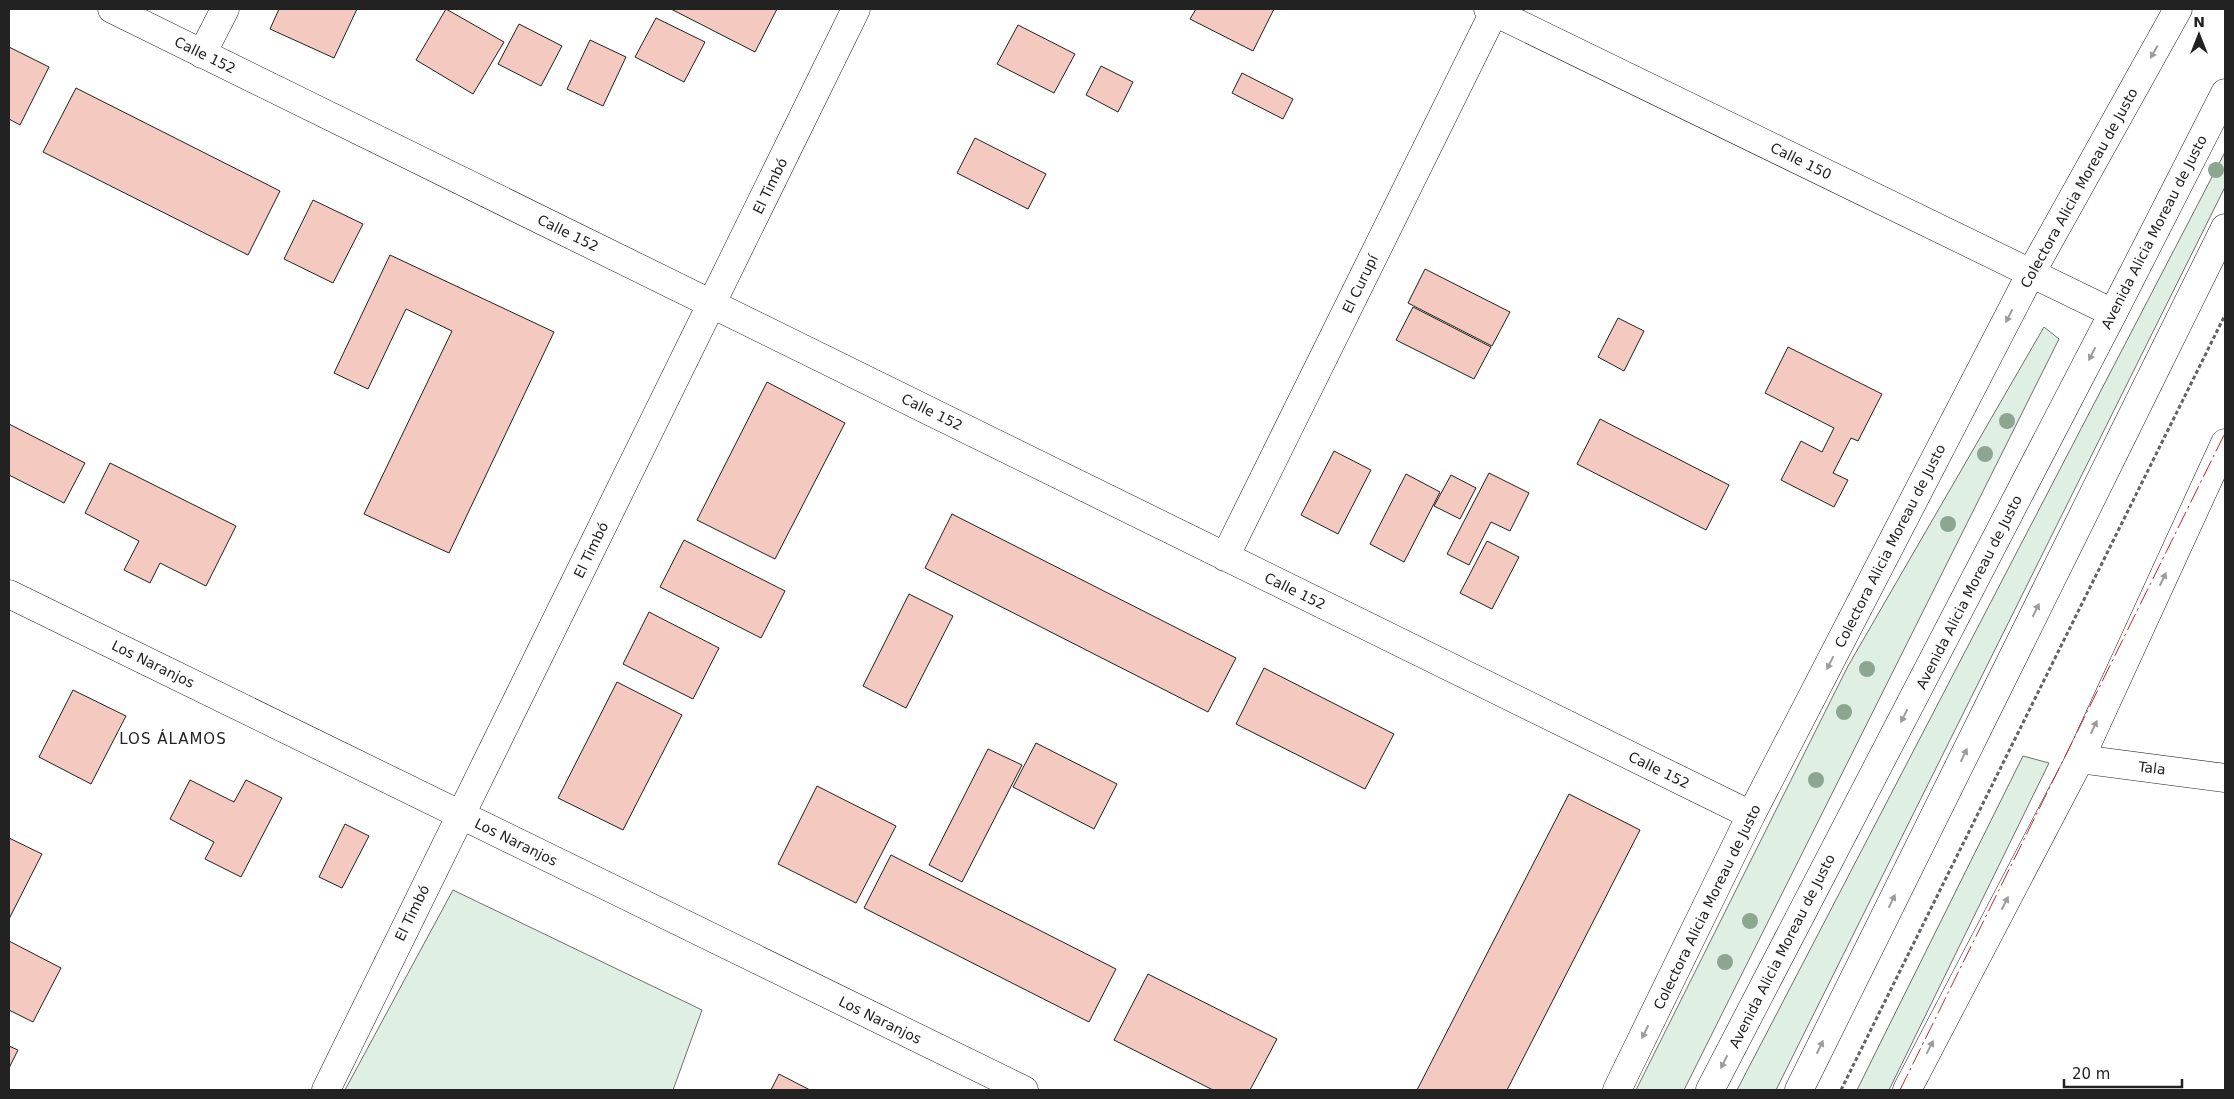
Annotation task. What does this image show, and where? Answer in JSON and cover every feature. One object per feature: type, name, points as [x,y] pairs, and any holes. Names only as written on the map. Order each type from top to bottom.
[{"type":"street","name":"Calle 152","points":[[112,9],[1751,815]]},
{"type":"street","points":[[202,54],[225,9]]},
{"type":"street","name":"El Timbó","points":[[326,1090],[856,9]]},
{"type":"street","name":"Colectora Alicia Moreau de Justo","points":[[1617,1090],[1751,815],[2031,273],[2178,9]]},
{"type":"street","name":"Calle 150","points":[[1491,10],[2113,313]]},
{"type":"street","name":"El Curupí","points":[[1225,557],[1491,10]]},
{"type":"street","name":"Avenida Alicia Moreau de Justo","points":[[1710,1090],[2113,313],[2225,92]]},
{"type":"street","points":[[1798,1090],[2225,228]]},
{"type":"street","points":[[1907,1090],[2080,759],[2225,443]]},
{"type":"street","name":"Los Naranjos","points":[[9,594],[1024,1090]]},
{"type":"street","name":"Tala","points":[[2080,759],[2225,778]]},
{"type":"path","points":[[1841,1090],[2225,315]]},
{"type":"green space","points":[[2225,152],[2225,187],[1776,1090],[1737,1090]]},
{"type":"green space","points":[[2044,327],[2059,339],[1684,1090],[1636,1090],[1848,666]]},
{"type":"green space","points":[[2023,756],[2049,763],[1889,1090],[1857,1090]]},
{"type":"green space","points":[[453,890],[702,1010],[673,1090],[345,1090]]},
{"type":"building","points":[[279,9],[357,9],[334,58],[270,29]]},
{"type":"building","points":[[446,9],[504,42],[473,94],[416,60]]},
{"type":"building","points":[[671,9],[777,9],[755,52]]},
{"type":"building","points":[[1196,9],[1274,9],[1253,51],[1190,19]]},
{"type":"building","points":[[656,18],[705,42],[684,82],[635,57]]},
{"type":"building","points":[[519,24],[562,46],[541,86],[498,64]]},
{"type":"building","points":[[1018,25],[1075,54],[1054,93],[997,64]]},
{"type":"building","points":[[590,40],[626,57],[603,106],[567,89]]},
{"type":"building","points":[[9,47],[49,67],[20,125],[9,119]]},
{"type":"building","points":[[1101,66],[1133,82],[1118,112],[1086,95]]},
{"type":"building","points":[[1242,73],[1293,99],[1283,119],[1232,93]]},
{"type":"building","points":[[76,88],[280,191],[248,255],[43,152]]},
{"type":"building","points":[[975,138],[1046,174],[1028,209],[957,173]]},
{"type":"building","points":[[313,200],[363,224],[333,283],[284,259]]},
{"type":"building","points":[[390,255],[554,332],[449,553],[364,514],[452,331],[406,309],[368,389],[334,373]]},
{"type":"building","points":[[1425,269],[1510,312],[1492,346],[1408,303]]},
{"type":"building","points":[[1413,307],[1491,347],[1474,379],[1396,340]]},
{"type":"building","points":[[1618,318],[1644,331],[1624,371],[1598,357]]},
{"type":"building","points":[[1788,347],[1882,394],[1858,441],[1851,438],[1833,473],[1848,480],[1834,507],[1781,480],[1801,441],[1822,452],[1834,428],[1765,393]]},
{"type":"building","points":[[767,382],[845,423],[775,559],[697,520]]},
{"type":"building","points":[[1600,419],[1729,485],[1706,530],[1577,464]]},
{"type":"building","points":[[9,424],[85,463],[64,503],[9,475]]},
{"type":"building","points":[[1334,451],[1371,470],[1338,534],[1301,515]]},
{"type":"building","points":[[110,463],[236,526],[206,586],[160,563],[150,583],[124,570],[139,541],[85,513]]},
{"type":"building","points":[[1489,473],[1529,493],[1510,531],[1491,522],[1469,565],[1447,554]]},
{"type":"building","points":[[1406,474],[1440,492],[1404,562],[1370,544]]},
{"type":"building","points":[[1451,475],[1476,488],[1460,519],[1434,506]]},
{"type":"building","points":[[952,514],[1236,658],[1208,712],[925,568]]},
{"type":"building","points":[[684,540],[785,591],[761,638],[660,587]]},
{"type":"building","points":[[1487,541],[1519,557],[1492,609],[1460,593]]},
{"type":"building","points":[[909,594],[953,616],[906,708],[863,686]]},
{"type":"building","points":[[649,612],[719,648],[693,699],[623,664]]},
{"type":"building","points":[[1264,668],[1394,734],[1365,789],[1236,724]]},
{"type":"building","points":[[617,682],[682,715],[623,830],[558,798]]},
{"type":"building","points":[[73,690],[126,716],[91,784],[39,757]]},
{"type":"building","points":[[1036,743],[1117,784],[1094,829],[1013,787]]},
{"type":"building","points":[[988,749],[1022,765],[962,882],[929,865]]},
{"type":"building","points":[[190,780],[234,802],[246,780],[282,798],[241,877],[205,859],[214,842],[170,819]]},
{"type":"building","points":[[817,786],[896,826],[856,903],[778,864]]},
{"type":"building","points":[[1569,794],[1640,830],[1507,1090],[1417,1090]]},
{"type":"building","points":[[345,824],[369,836],[342,888],[319,877]]},
{"type":"building","points":[[9,838],[42,854],[9,919]]},
{"type":"building","points":[[891,855],[1116,969],[1089,1022],[864,908]]},
{"type":"building","points":[[9,941],[61,968],[33,1022],[9,1010]]},
{"type":"building","points":[[1148,974],[1277,1039],[1250,1090],[1213,1090],[1114,1040]]},
{"type":"building","points":[[9,1046],[18,1050],[9,1068]]},
{"type":"building","points":[[779,1074],[810,1090],[771,1090]]},
{"type":"power","points":[[1900,1090],[2225,433]]},
{"type":"district","name":"LOS ÁLAMOS","points":[[173,739]]}]
